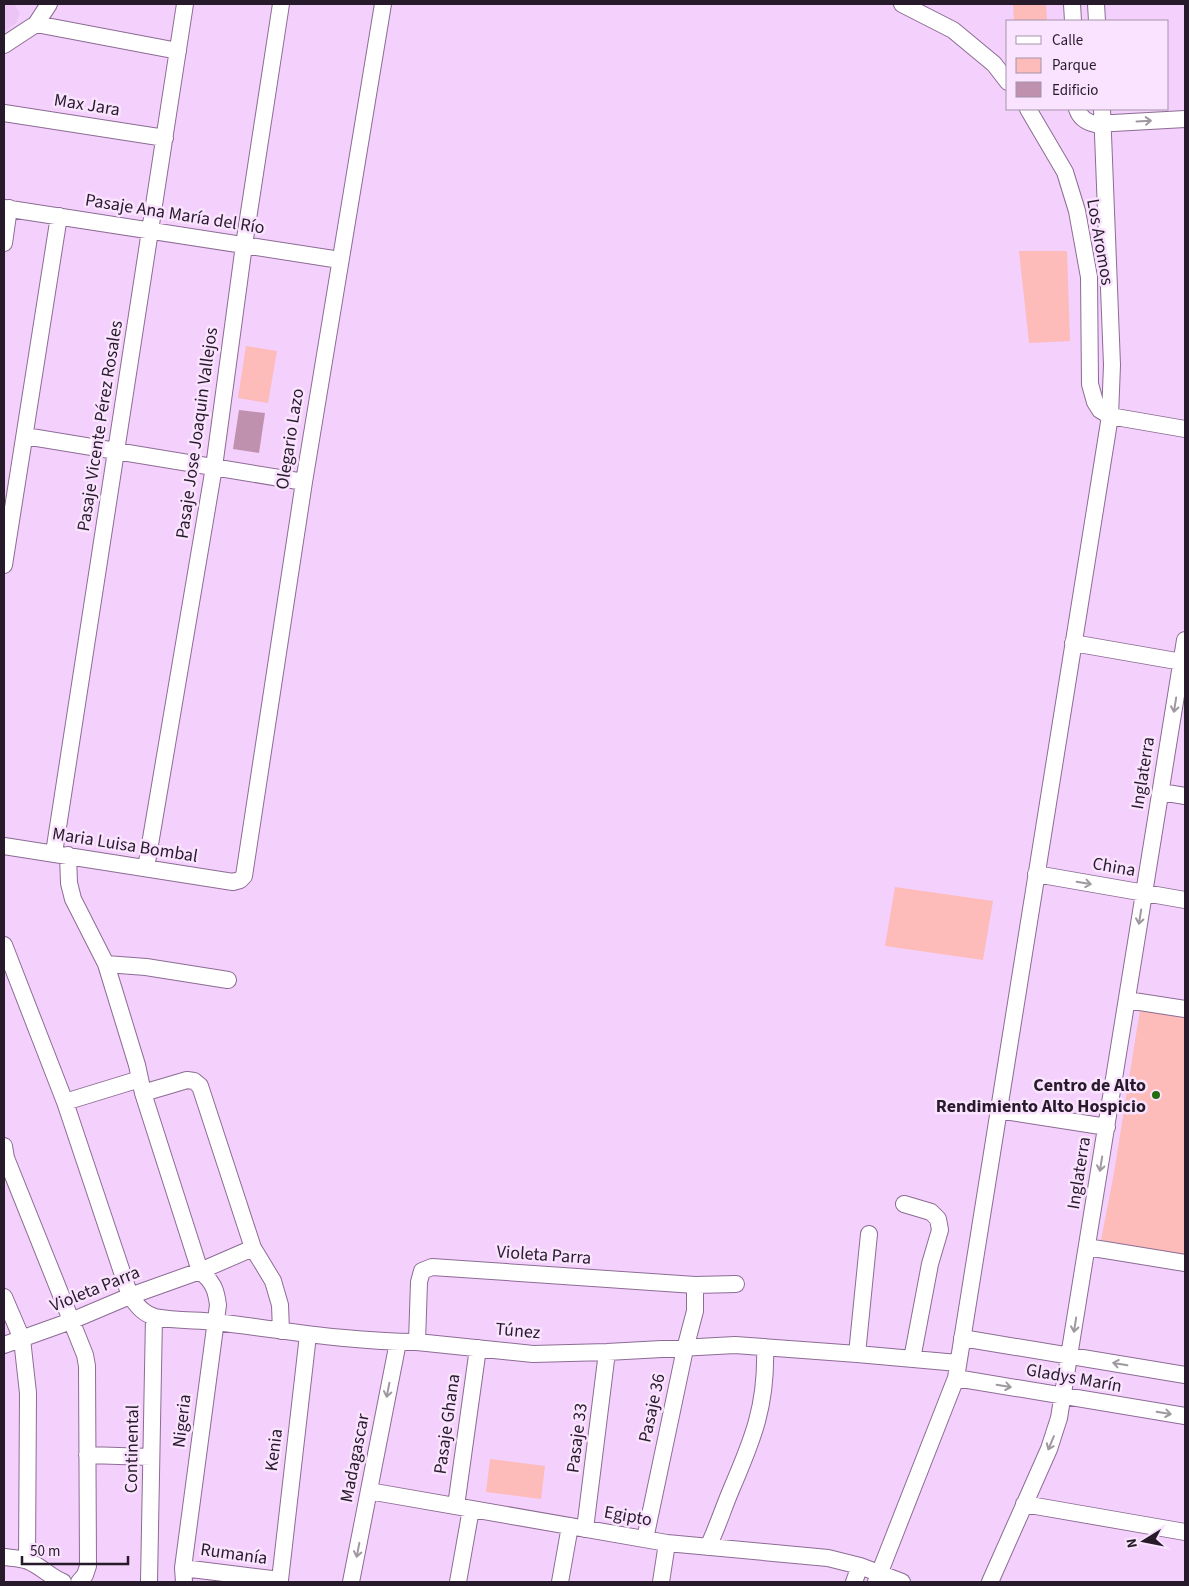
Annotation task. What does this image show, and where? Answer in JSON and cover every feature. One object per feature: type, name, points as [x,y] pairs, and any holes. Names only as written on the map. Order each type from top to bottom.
[{"type":"street","points":[[4,45],[36,24],[49,4]]},
{"type":"street","name":"Pasaje Vicente Pérez Rosales","points":[[186,4],[116,450],[61,854],[73,899],[106,964],[141,1086],[200,1271]]},
{"type":"street","name":"Pasaje Jose Joaquin Vallejos","points":[[146,868],[214,467],[244,245],[281,4]]},
{"type":"street","name":"Olegario Lazo","points":[[240,880],[244,876],[304,482],[383,4]]},
{"type":"street","points":[[902,4],[953,30],[994,64],[1006,79]]},
{"type":"street","points":[[1072,4],[1073,20]]},
{"type":"street","points":[[1096,4],[1097,20]]},
{"type":"street","points":[[36,24],[178,51]]},
{"type":"street","name":"Los Aromos","points":[[1029,110],[1065,172],[1076,211],[1089,277],[1090,384],[1095,402],[1100,410],[1110,416]]},
{"type":"street","points":[[1078,110],[1087,121],[1096,124],[1102,116]]},
{"type":"street","name":"Max Jara","points":[[4,113],[165,138]]},
{"type":"street","points":[[877,1578],[957,1370],[1072,643],[1110,416],[1112,365],[1102,116]]},
{"type":"street","points":[[1102,116],[1185,119]]},
{"type":"street","points":[[4,243],[7,208]]},
{"type":"street","name":"Pasaje Ana María del Río","points":[[7,208],[340,260]]},
{"type":"street","points":[[4,565],[59,216]]},
{"type":"street","points":[[1110,416],[1185,429]]},
{"type":"street","points":[[25,436],[304,482]]},
{"type":"street","name":"Inglaterra","points":[[990,1582],[1055,1434],[1063,1396],[1185,640]]},
{"type":"street","points":[[1072,643],[1182,662]]},
{"type":"street","points":[[1161,792],[1185,796]]},
{"type":"street","name":"Maria Luisa Bombal","points":[[4,846],[233,882],[240,880]]},
{"type":"street","name":"China","points":[[1036,874],[1185,900]]},
{"type":"street","points":[[4,945],[65,1102],[130,1296],[140,1310],[154,1317]]},
{"type":"street","points":[[106,964],[146,967],[228,980]]},
{"type":"street","points":[[1127,1000],[1185,1009]]},
{"type":"street","points":[[65,1102],[141,1086],[188,1080],[200,1086],[253,1248],[273,1281],[280,1305],[281,1331]]},
{"type":"street","points":[[998,1110],[1107,1127]]},
{"type":"street","points":[[5,1154],[85,1355],[87,1366],[88,1566],[85,1575],[79,1582]]},
{"type":"street","points":[[904,1204],[931,1212],[938,1219],[940,1230],[930,1264],[912,1359]]},
{"type":"street","points":[[857,1354],[869,1234]]},
{"type":"street","points":[[1087,1247],[1185,1263]]},
{"type":"street","name":"Violeta Parra","points":[[4,1345],[200,1271],[253,1248]]},
{"type":"street","name":"Violeta Parra","points":[[417,1342],[419,1282],[422,1271],[432,1267],[695,1285],[736,1284]]},
{"type":"street","name":"Nigeria","points":[[183,1575],[218,1305],[216,1291],[210,1278],[200,1271]]},
{"type":"street","name":"Pasaje 36","points":[[645,1540],[694,1311],[695,1285]]},
{"type":"street","points":[[4,1297],[22,1339],[28,1393],[27,1560]]},
{"type":"street","name":"Túnez","points":[[154,1317],[216,1322],[308,1335],[417,1342],[533,1354],[685,1349],[735,1345],[912,1359]]},
{"type":"street","name":"Continental","points":[[149,1582],[154,1317]]},
{"type":"street","name":"Kenia","points":[[279,1578],[308,1335]]},
{"type":"street","name":"Gladys Marín","points":[[962,1338],[1185,1375]]},
{"type":"street","name":"Madagascar","points":[[351,1582],[398,1342]]},
{"type":"street","points":[[708,1547],[758,1422],[765,1385],[765,1347]]},
{"type":"street","name":"Pasaje Ghana","points":[[458,1582],[478,1348]]},
{"type":"street","name":"Pasaje 33","points":[[560,1582],[578,1528],[607,1352]]},
{"type":"street","name":"Gladys Marín","points":[[912,1359],[1063,1396],[1185,1416]]},
{"type":"street","points":[[88,1455],[151,1457]]},
{"type":"street","name":"Egipto","points":[[369,1491],[645,1540],[828,1558],[860,1566],[877,1578],[902,1582]]},
{"type":"street","points":[[1024,1504],[1185,1532]]},
{"type":"street","points":[[661,1582],[668,1543]]},
{"type":"street","points":[[4,1557],[27,1560],[56,1581]]},
{"type":"street","points":[[854,1582],[860,1566]]},
{"type":"street","name":"Rumanía","points":[[183,1575],[279,1578]]},
{"type":"shaded area","points":[[4,4],[14,4],[20,13],[16,23],[4,32]]},
{"type":"green space","points":[[1013,4],[1046,4],[1047,20],[1014,20]]},
{"type":"green space","points":[[1019,251],[1067,251],[1070,341],[1029,343]]},
{"type":"green space","points":[[246,346],[277,351],[268,403],[238,398]]},
{"type":"green space","points":[[895,887],[993,901],[983,960],[885,946]]},
{"type":"green space","name":"Centro de Alto Rendimiento Alto Hospicio","points":[[1140,1010],[1185,1018],[1185,1256],[1101,1240],[1114,1173]]},
{"type":"green space","points":[[490,1459],[545,1466],[541,1499],[486,1492]]},
{"type":"building","points":[[239,410],[265,413],[259,453],[233,449]]},
{"type":"place","name":"Centro de Alto Rendimiento Alto Hospicio","points":[[1156,1095]]}]
